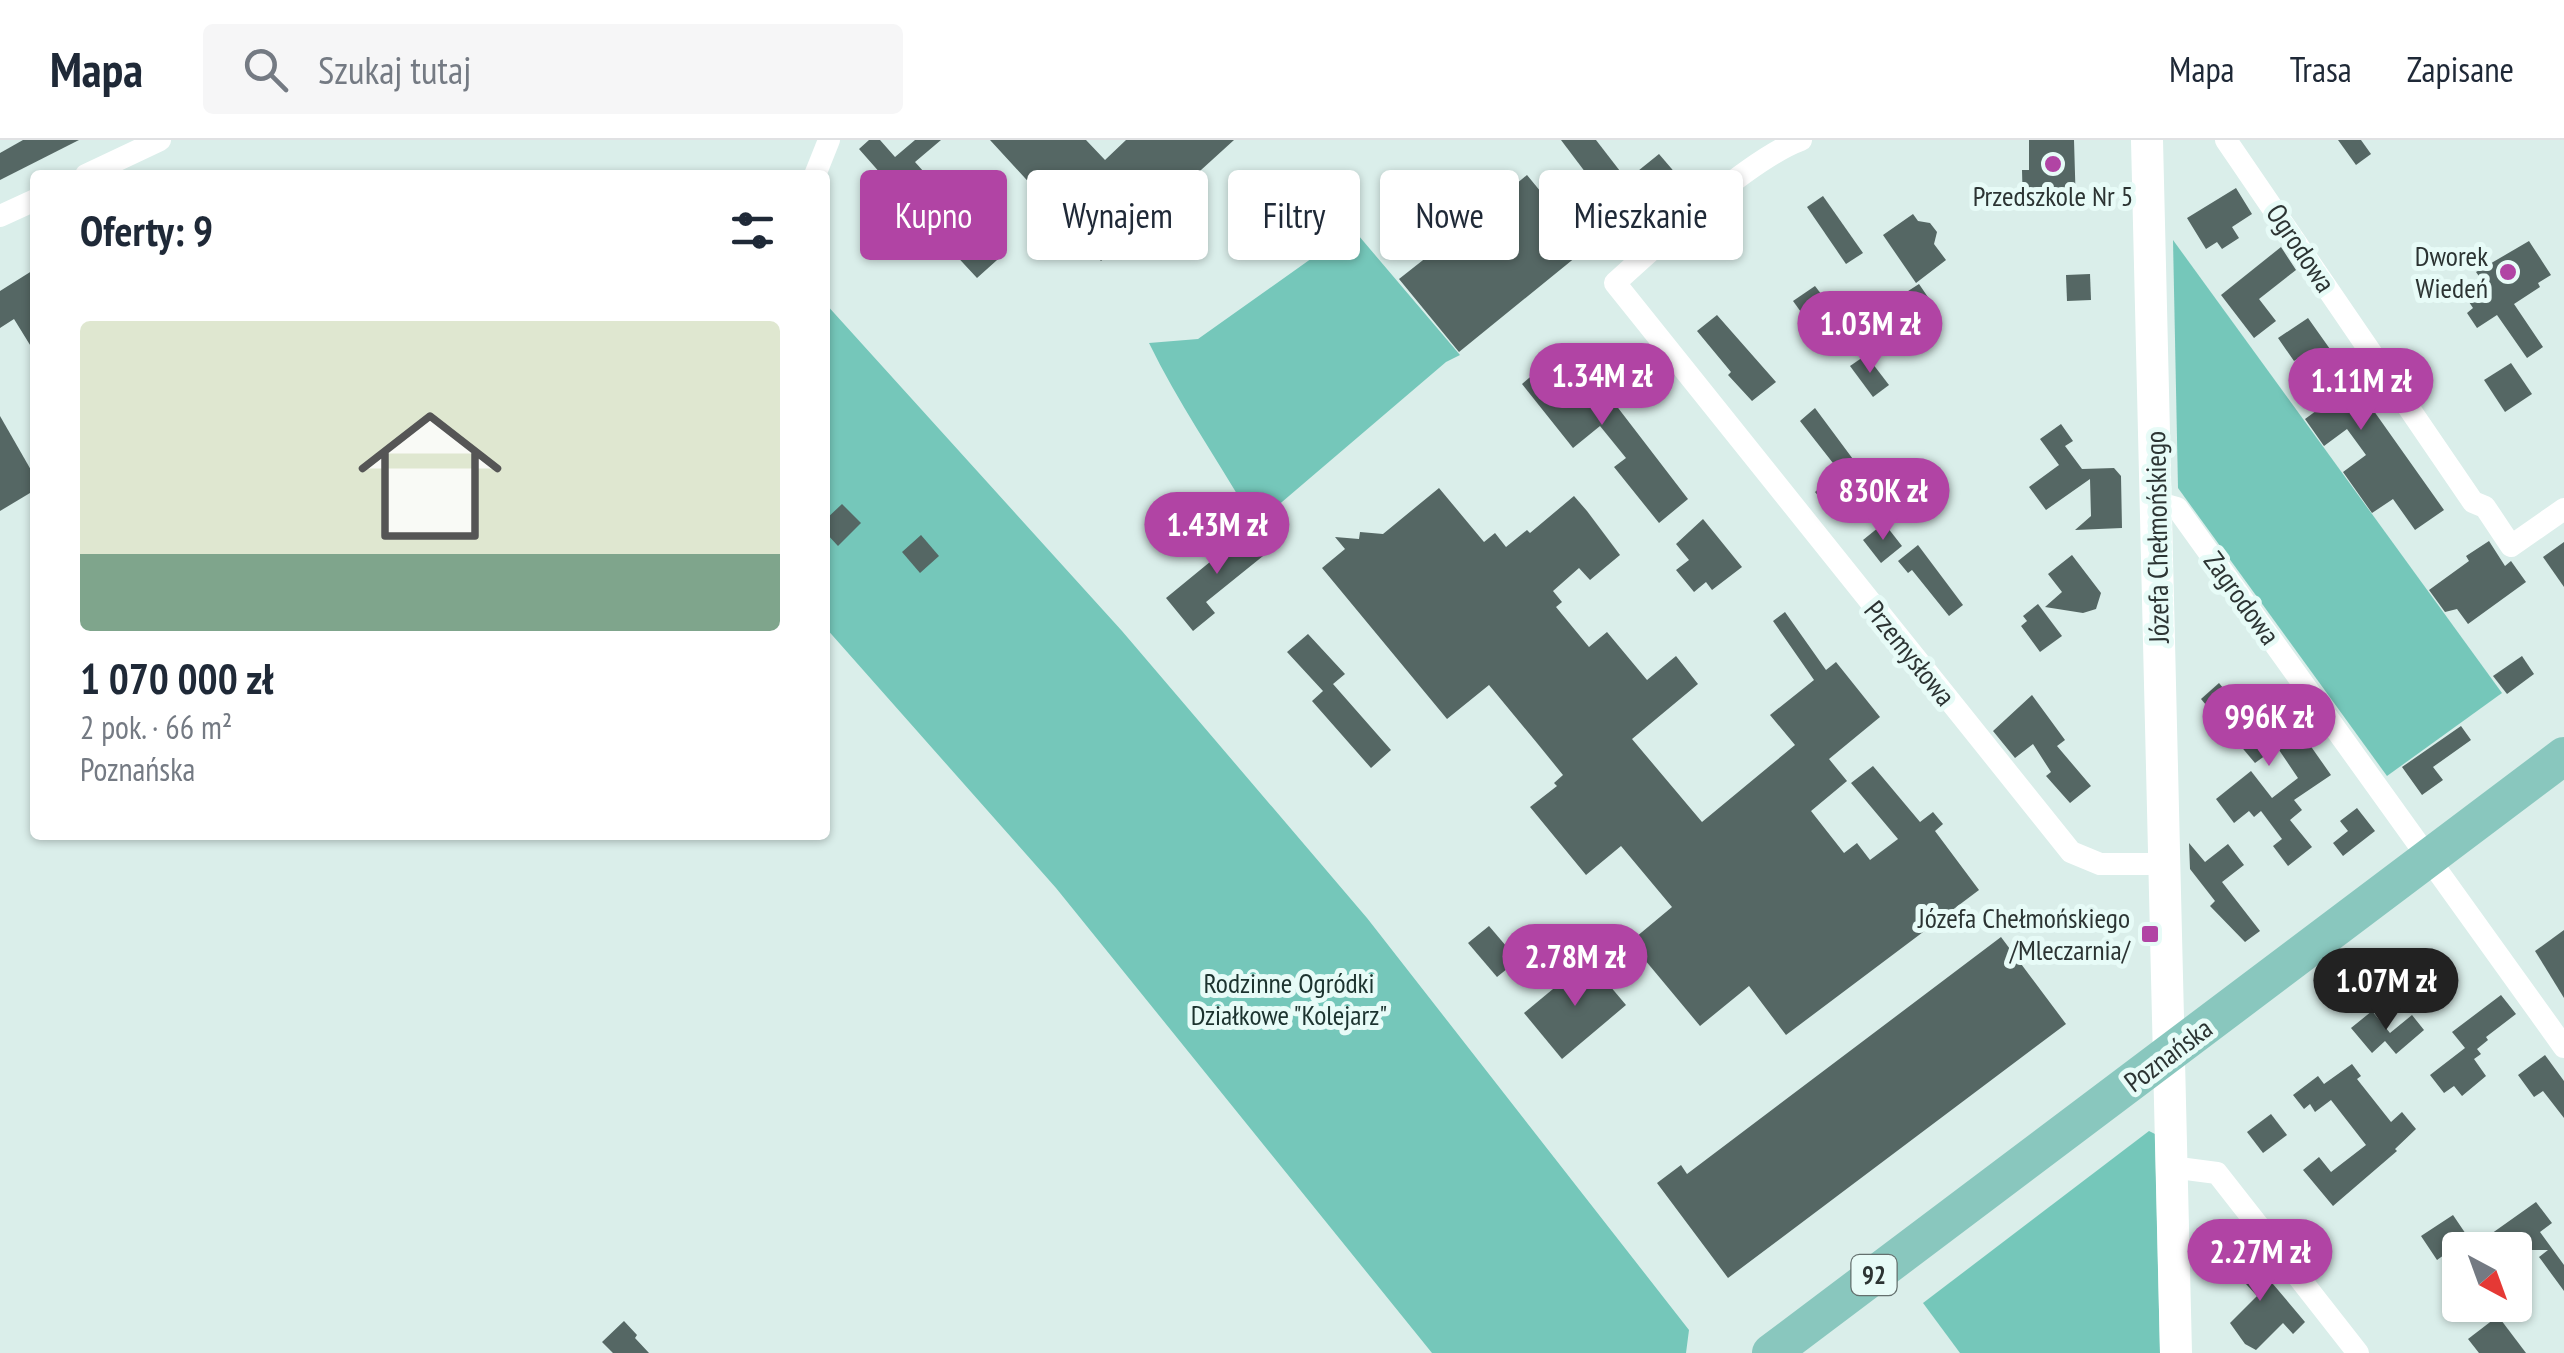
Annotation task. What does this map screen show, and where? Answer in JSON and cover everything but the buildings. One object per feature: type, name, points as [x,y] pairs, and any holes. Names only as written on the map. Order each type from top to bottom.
[{"type":"main road","name":"Poznańska","points":[[1771,1353],[2564,756]]},
{"type":"street","points":[[97,170],[160,140]]},
{"type":"street","points":[[816,170],[829,140]]},
{"type":"street","name":"Przemysłowa","points":[[1802,140],[1785,146],[1743,176],[1615,283],[2071,852],[2100,864],[2166,864]]},
{"type":"street","name":"Józefa Chełmońskiego","points":[[2147,140],[2176,1353]]},
{"type":"street","name":"Ogrodowa","points":[[2226,140],[2472,502],[2484,507],[2511,546],[2564,509]]},
{"type":"street","points":[[0,216],[30,202]]},
{"type":"street","name":"Zagrodowa","points":[[2156,502],[2177,508],[2564,1047]]},
{"type":"street","points":[[2170,1167],[2217,1173],[2358,1353]]},
{"type":"green space","points":[[1360,237],[1460,355],[1446,362],[1255,525],[1149,343],[1198,339],[1309,260],[1360,260]]},
{"type":"green space","points":[[2173,240],[2502,693],[2387,776],[2178,488]]},
{"type":"green space","name":"Rodzinne Ogródki Działkowe \"Kolejarz\"","points":[[830,309],[1122,631],[1367,918],[1689,1330],[1686,1353],[1432,1353],[1056,888],[830,633]]},
{"type":"green space","points":[[2149,1131],[2155,1134],[2160,1353],[1960,1353],[1923,1303]]},
{"type":"place","name":"Przedszkole Nr 5","points":[[2053,164]]},
{"type":"place","name":"Dworek Wiedeń","points":[[2508,272]]},
{"type":"place","name":"Józefa Chełmońskiego /Mleczarnia/","points":[[2150,934]]}]
